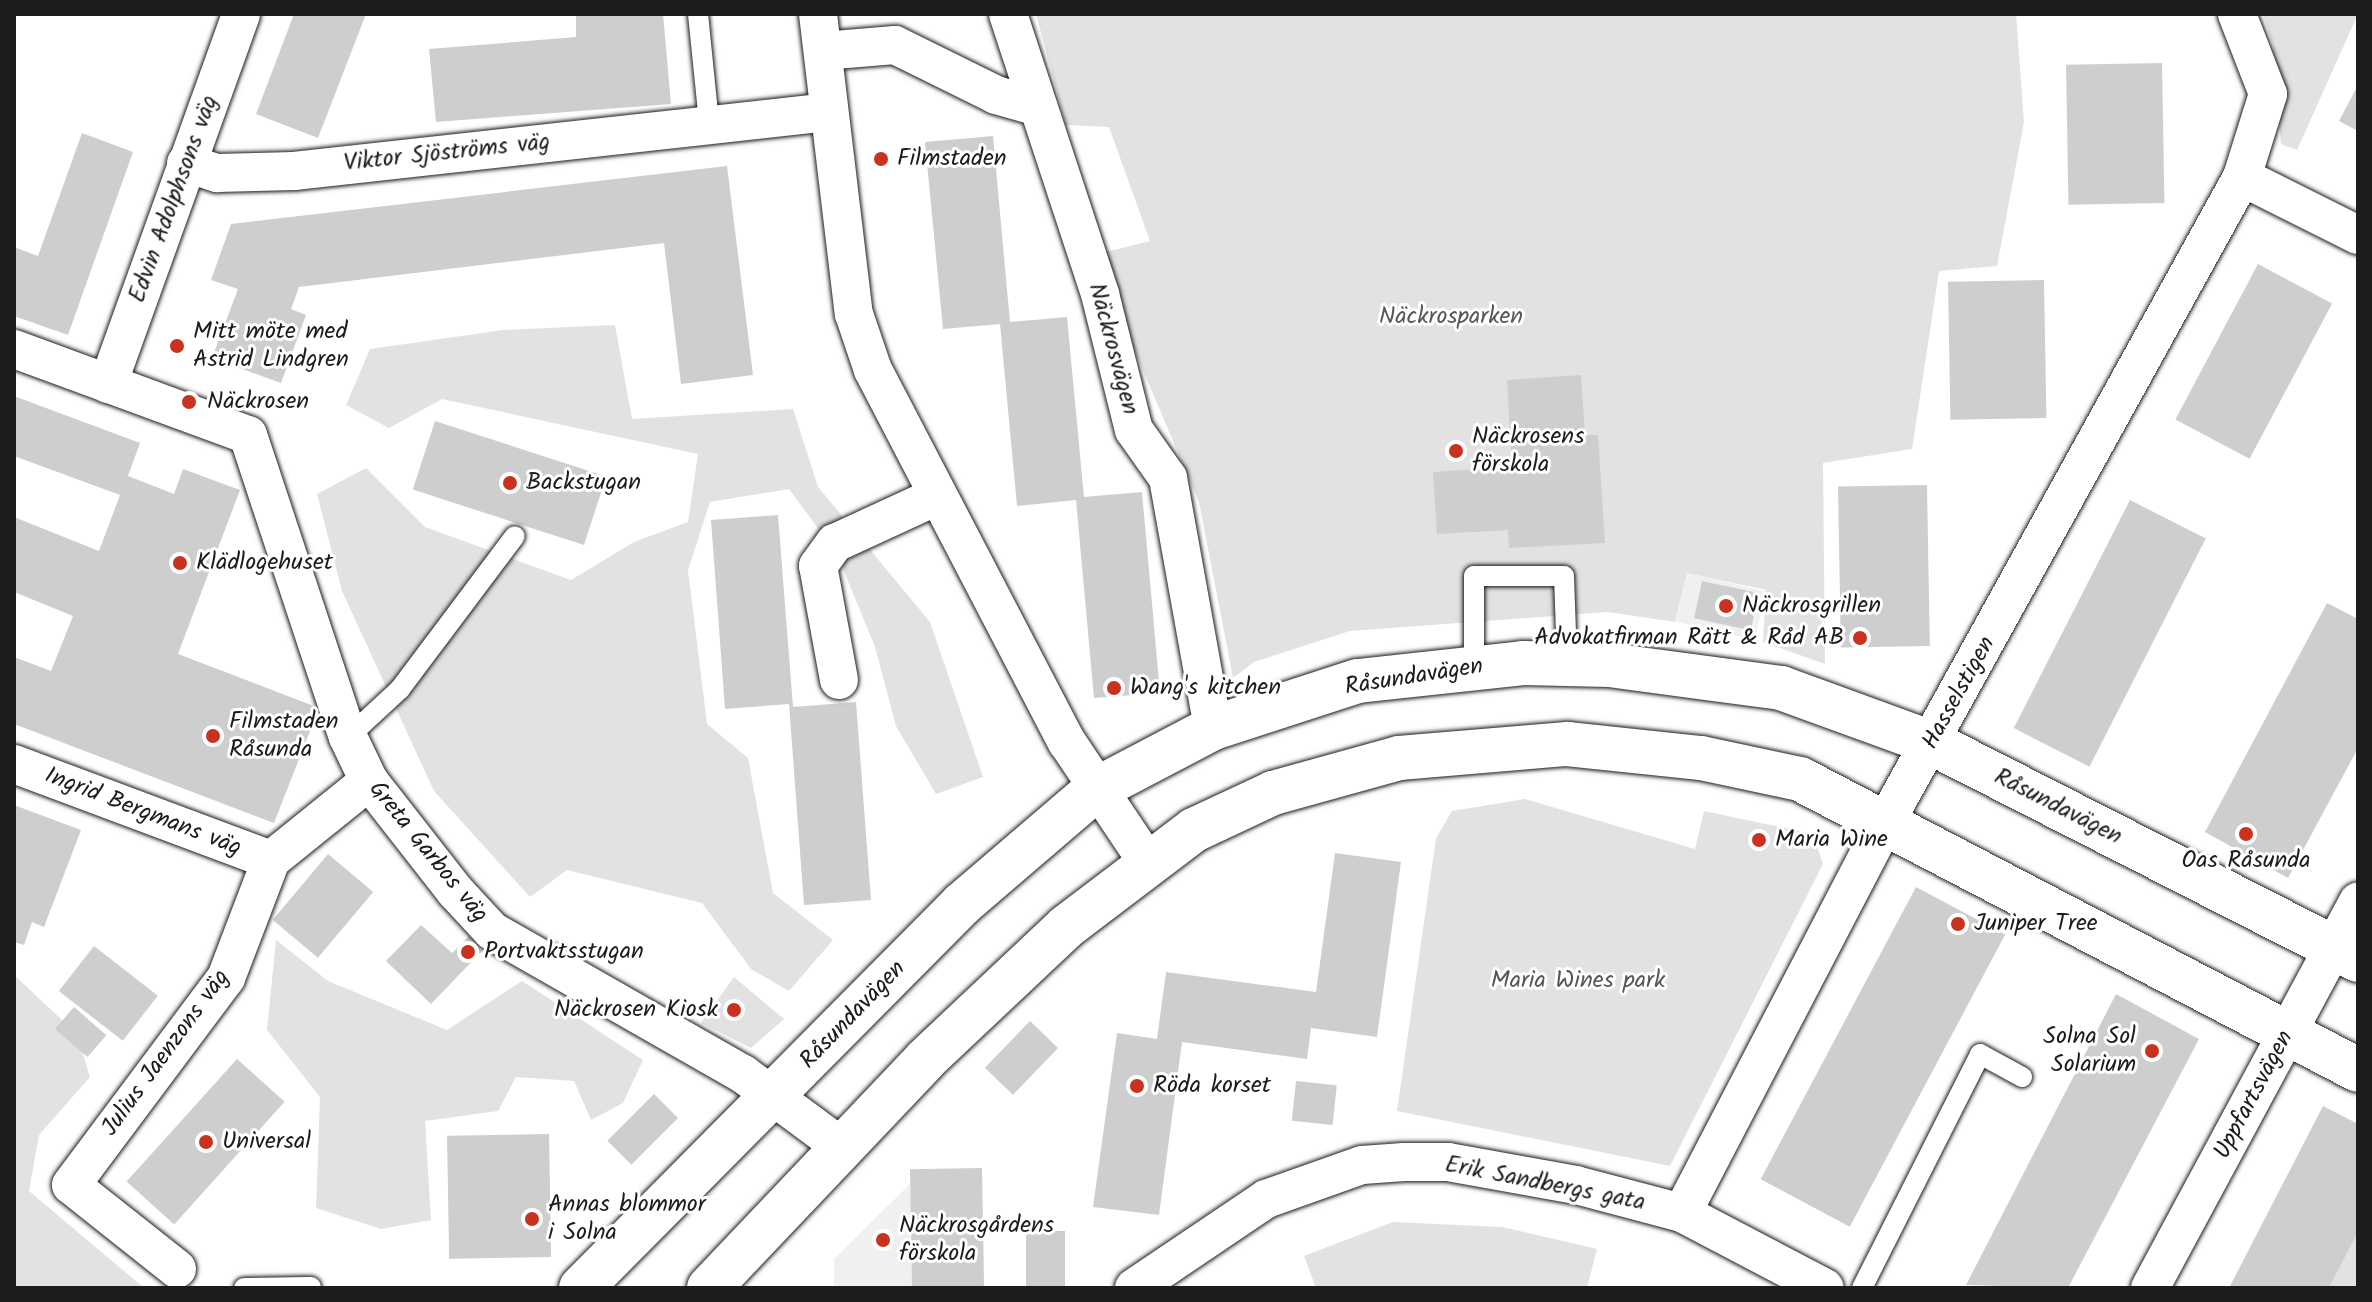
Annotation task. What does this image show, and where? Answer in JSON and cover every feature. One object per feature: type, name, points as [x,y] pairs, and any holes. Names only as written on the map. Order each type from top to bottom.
[{"type":"street","name":"Edvin Adolphsons väg","points":[[108,384],[241,14]]},
{"type":"street","name":"Näckrosvägen","points":[[1008,14],[1100,294],[1134,430],[1168,478],[1213,728]]},
{"type":"street","name":"Hasselstigen","points":[[1682,1213],[1885,823],[1932,743],[2242,177],[2268,94],[2237,14]]},
{"type":"street","points":[[1038,107],[996,95],[895,45],[820,32],[854,314],[935,497],[1095,790],[1150,866]]},
{"type":"street","name":"Viktor Sjöströms väg","points":[[186,163],[217,173],[294,171],[828,112]]},
{"type":"street","points":[[2242,177],[2358,235]]},
{"type":"street","name":"Greta Garbos väg","points":[[14,349],[248,435],[348,737],[369,781],[492,931],[774,1097],[843,1148]]},
{"type":"street","points":[[839,680],[818,566],[835,543],[935,497]]},
{"type":"street","name":"Råsundavägen","points":[[581,1288],[774,1097],[962,904],[1095,790],[1213,728],[1358,681],[1474,666],[1567,664],[1781,688],[1932,743],[2346,953]]},
{"type":"street","points":[[709,1288],[843,1148],[1066,927],[1194,830],[1273,793],[1399,758],[1521,744],[1701,758],[1800,779],[2358,1070]]},
{"type":"street","name":"Ingrid Bergmans väg","points":[[14,764],[271,860]]},
{"type":"street","points":[[271,860],[369,781]]},
{"type":"street","name":"Julius Jaenzons väg","points":[[177,1269],[71,1185],[226,978],[271,860]]},
{"type":"street","name":"Uppfartsvägen","points":[[2150,1288],[2288,1033],[2346,953],[2358,901]]},
{"type":"street","name":"Erik Sandbergs gata","points":[[1134,1288],[1266,1199],[1362,1165],[1448,1162],[1682,1213],[1777,1273],[1825,1288]]},
{"type":"lane","points":[[698,14],[709,123]]},
{"type":"lane","points":[[348,737],[400,689],[515,536]]},
{"type":"lane","points":[[1474,666],[1474,576],[1564,576],[1567,664]]},
{"type":"lane","points":[[1862,1288],[1980,1054],[2022,1077]]},
{"type":"lane","points":[[244,1288],[311,1287]]},
{"type":"shaded area","points":[[1687,573],[1766,591],[1755,640],[1676,622]]},
{"type":"shaded area","name":"Näckrosgårdens förskola","points":[[910,1184],[915,1288],[834,1288],[834,1259]]},
{"type":"green space","name":"Näckrosparken","points":[[1036,14],[2016,14],[2024,122],[1997,266],[1939,271],[1912,449],[1823,463],[1825,664],[1763,642],[1766,590],[1687,573],[1675,622],[1608,612],[1350,631],[1254,662],[1233,678],[1199,502],[1125,328],[1106,252],[1150,241],[1109,127],[1066,125]]},
{"type":"green space","points":[[2263,14],[2358,14],[2297,150],[2281,144],[2273,46]]},
{"type":"green space","points":[[615,325],[632,419],[793,409],[818,487],[930,622],[983,777],[936,794],[896,726],[875,647],[837,554],[789,489],[710,502],[688,570],[707,724],[748,758],[773,893],[833,940],[789,991],[751,969],[702,903],[567,870],[530,897],[434,791],[342,591],[317,494],[366,468],[425,527],[571,580],[634,542],[688,522],[698,454],[442,399],[389,428],[346,405],[370,349],[503,330]]},
{"type":"green space","name":"Maria Wines park","points":[[1525,799],[1695,849],[1704,811],[1813,834],[1823,864],[1670,1166],[1397,1111],[1436,838],[1452,811]]},
{"type":"green space","points":[[276,940],[328,981],[447,1030],[522,981],[643,1060],[623,1103],[591,1120],[574,1081],[516,1077],[498,1111],[425,1121],[431,1220],[381,1229],[316,1208],[320,1097],[267,1030]]},
{"type":"green space","points":[[14,975],[77,1034],[90,1077],[39,1135],[29,1191],[144,1288],[14,1288]]},
{"type":"green space","points":[[734,977],[784,1019],[751,1048],[701,1023]]},
{"type":"green space","points":[[1393,1222],[1502,1227],[1597,1249],[1587,1288],[1316,1288],[1304,1256]]},
{"type":"green space","points":[[2358,1232],[2358,1288],[2329,1288]]},
{"type":"building","points":[[294,14],[366,14],[318,138],[256,114]]},
{"type":"building","points":[[576,14],[663,14],[671,104],[436,122],[429,49],[576,37]]},
{"type":"building","points":[[2162,63],[2164,203],[2068,205],[2066,65]]},
{"type":"building","points":[[2358,85],[2358,131],[2339,121]]},
{"type":"building","points":[[82,133],[133,152],[68,335],[14,316],[14,247],[38,256]]},
{"type":"building","points":[[993,136],[1010,322],[1067,317],[1084,497],[1142,492],[1160,693],[1094,698],[1076,500],[1017,506],[1000,324],[943,329],[925,142]]},
{"type":"building","points":[[727,166],[753,375],[681,384],[664,243],[299,287],[291,309],[306,315],[281,383],[212,358],[238,289],[211,280],[231,224]]},
{"type":"building","points":[[2258,264],[2332,303],[2250,459],[2175,419]]},
{"type":"building","points":[[2044,280],[2046,418],[1950,420],[1948,282]]},
{"type":"building","points":[[1581,375],[1585,435],[1598,435],[1605,543],[1509,548],[1508,530],[1437,534],[1433,472],[1512,467],[1507,380]]},
{"type":"building","points":[[14,396],[140,443],[128,476],[174,494],[183,469],[240,490],[178,654],[319,708],[274,823],[14,724],[14,657],[51,671],[73,616],[14,592],[14,517],[99,551],[120,495],[14,456]]},
{"type":"building","name":"Backstugan","points":[[435,421],[606,477],[584,545],[413,489]]},
{"type":"building","points":[[1927,485],[1930,646],[1841,648],[1838,487]]},
{"type":"building","points":[[2130,500],[2206,539],[2090,767],[2014,728]]},
{"type":"building","points":[[778,515],[793,707],[856,702],[871,900],[804,905],[789,704],[725,709],[711,520]]},
{"type":"building","points":[[1702,581],[1759,593],[1751,630],[1694,618]]},
{"type":"building","points":[[2327,603],[2358,619],[2358,748],[2288,878],[2205,832]]},
{"type":"building","points":[[14,805],[81,830],[44,927],[32,922],[24,945],[14,942]]},
{"type":"building","points":[[1335,853],[1401,862],[1377,1037],[1311,1028],[1307,1059],[1182,1042],[1159,1215],[1093,1207],[1117,1033],[1157,1039],[1166,972],[1316,992]]},
{"type":"building","points":[[328,854],[373,892],[318,958],[273,920]]},
{"type":"building","points":[[1916,887],[2005,934],[1850,1227],[1761,1179]]},
{"type":"building","points":[[421,925],[452,953],[469,936],[482,951],[431,1004],[386,961]]},
{"type":"building","points":[[94,946],[158,996],[123,1041],[59,991]]},
{"type":"building","points":[[2116,994],[2199,1039],[2068,1288],[1966,1285]]},
{"type":"building","points":[[74,1007],[106,1035],[87,1057],[55,1029]]},
{"type":"building","points":[[1030,1021],[1058,1048],[1013,1095],[985,1068]]},
{"type":"building","name":"Universal","points":[[237,1059],[285,1102],[174,1224],[127,1182]]},
{"type":"building","points":[[1296,1081],[1337,1085],[1333,1125],[1292,1121]]},
{"type":"building","points":[[654,1094],[678,1118],[631,1165],[607,1141]]},
{"type":"building","points":[[2323,1106],[2358,1124],[2358,1232],[2329,1288],[2229,1288]]},
{"type":"building","points":[[549,1134],[551,1257],[449,1259],[447,1136]]},
{"type":"building","points":[[982,1168],[984,1288],[912,1288],[910,1169]]},
{"type":"building","points":[[1026,1231],[1065,1231],[1065,1288],[1026,1288]]},
{"type":"place","name":"Filmstaden","points":[[881,159]]},
{"type":"place","name":"Mitt möte med Astrid Lindgren","points":[[177,346]]},
{"type":"place","name":"Näckrosen","points":[[189,402]]},
{"type":"place","name":"Näckrosens förskola","points":[[1456,451]]},
{"type":"place","name":"Backstugan","points":[[510,483]]},
{"type":"place","name":"Klädlogehuset","points":[[180,563]]},
{"type":"place","name":"Näckrosgrillen","points":[[1726,606]]},
{"type":"place","name":"Advokatfirman Rätt & Råd AB","points":[[1860,638]]},
{"type":"place","name":"Wang's kitchen","points":[[1114,688]]},
{"type":"place","name":"Filmstaden Råsunda","points":[[213,736]]},
{"type":"place","name":"Oas Råsunda","points":[[2246,834]]},
{"type":"place","name":"Maria Wine","points":[[1759,840]]},
{"type":"place","name":"Juniper Tree","points":[[1958,924]]},
{"type":"place","name":"Portvaktsstugan","points":[[468,952]]},
{"type":"place","name":"Näckrosen Kiosk","points":[[734,1010]]},
{"type":"place","name":"Solna Sol Solarium","points":[[2152,1051]]},
{"type":"place","name":"Röda korset","points":[[1137,1086]]},
{"type":"place","name":"Universal","points":[[206,1142]]},
{"type":"place","name":"Annas blommor i Solna","points":[[532,1219]]},
{"type":"place","name":"Näckrosgårdens förskola","points":[[883,1240]]}]
